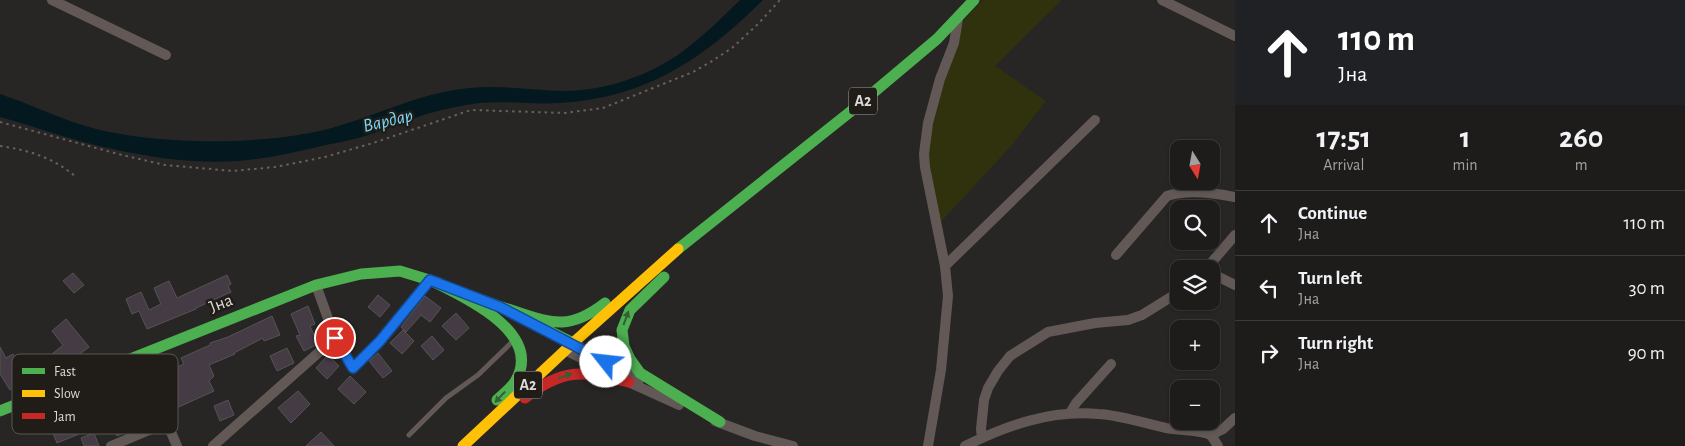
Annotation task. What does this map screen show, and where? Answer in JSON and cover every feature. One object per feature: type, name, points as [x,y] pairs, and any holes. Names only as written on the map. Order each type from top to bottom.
[{"type":"main road","name":"A2","points":[[463,446],[569,347],[697,234],[855,108],[937,38],[974,0]]},
{"type":"main road","points":[[720,422],[640,372],[630,359],[624,346],[622,330],[630,310],[764,179]]},
{"type":"main road","points":[[470,296],[551,322],[573,322],[595,311],[664,255],[697,234]]},
{"type":"main road","name":"Јна","points":[[143,354],[316,285],[361,274],[400,271],[430,280],[470,296]]},
{"type":"main road","points":[[430,280],[468,299],[508,329],[516,338],[520,354],[520,367],[516,380],[452,446]]},
{"type":"main road","points":[[470,296],[499,315],[569,347]]},
{"type":"main road","points":[[500,307],[569,347]]},
{"type":"main road","points":[[470,446],[532,392],[559,378],[574,373],[596,374],[629,382]]},
{"type":"main road","name":"Јна","points":[[0,411],[12,406]]},
{"type":"street","points":[[52,0],[166,55]]},
{"type":"street","points":[[1162,0],[1235,36]]},
{"type":"street","points":[[928,446],[941,370],[948,307],[945,266],[924,154],[928,123],[940,79],[954,43],[958,18]]},
{"type":"street","points":[[945,266],[1095,120]]},
{"type":"street","points":[[1116,255],[1167,196],[1188,193],[1235,197]]},
{"type":"street","points":[[1214,260],[1235,235]]},
{"type":"street","points":[[1220,278],[1235,285]]},
{"type":"street","points":[[316,285],[335,338],[353,368],[380,341],[430,280]]},
{"type":"street","points":[[982,438],[984,400],[988,388],[1010,356],[1048,332],[1095,322],[1128,320],[1142,315],[1170,298]]},
{"type":"street","points":[[213,446],[335,338]]},
{"type":"street","points":[[569,347],[720,422]]},
{"type":"street","points":[[569,347],[629,382],[755,436],[793,446]]},
{"type":"street","points":[[1070,413],[1076,403],[1111,364]]},
{"type":"street","points":[[965,446],[1018,423],[1070,413],[1100,414],[1170,429],[1200,431],[1211,435],[1218,446]]},
{"type":"street","points":[[1211,435],[1223,429],[1235,418]]},
{"type":"street","points":[[111,446],[140,434]]},
{"type":"street","points":[[171,434],[177,446]]},
{"type":"lane","points":[[409,435],[446,398],[478,375],[516,338]]},
{"type":"path","points":[[0,122],[165,165],[233,171],[275,167],[325,157],[374,144],[471,110],[564,113],[603,108],[692,72],[709,63],[732,48],[780,0]]},
{"type":"path","points":[[0,146],[26,150],[51,160],[66,168],[76,177]]},
{"type":"green space","points":[[983,0],[1062,0],[995,66],[1046,101],[1011,146],[937,226],[924,154],[954,43],[965,19]]},
{"type":"water","name":"Вардар","points":[[740,0],[763,0],[718,40],[672,72],[620,93],[591,100],[559,103],[489,102],[466,105],[427,114],[359,138],[268,157],[222,162],[159,158],[99,146],[0,117],[0,94],[89,127],[114,133],[171,140],[232,141],[289,136],[333,128],[419,99],[454,90],[482,87],[564,91],[595,88],[641,75],[669,61],[697,40]]},
{"type":"building","points":[[73,273],[84,285],[74,293],[63,281]]},
{"type":"building","points":[[227,275],[231,284],[228,286],[231,292],[147,329],[139,311],[132,314],[126,299],[141,292],[149,310],[161,304],[154,288],[169,281],[177,298]]},
{"type":"building","points":[[378,295],[390,305],[380,317],[368,307]]},
{"type":"building","points":[[425,296],[441,308],[430,322],[421,315],[406,332],[401,327]]},
{"type":"building","points":[[308,306],[315,324],[310,326],[318,344],[304,351],[296,336],[300,335],[291,314]]},
{"type":"building","points":[[456,313],[469,328],[456,340],[442,326]]},
{"type":"building","points":[[272,316],[280,335],[264,341],[263,338],[235,354],[209,365],[214,376],[209,381],[214,391],[178,407],[178,367],[184,364],[181,358],[210,345],[210,343],[228,337]]},
{"type":"building","points":[[66,319],[89,347],[80,354],[52,354],[63,345],[52,331]]},
{"type":"building","points":[[403,330],[414,341],[402,354],[390,343]]},
{"type":"building","points":[[432,336],[444,350],[433,360],[421,346]]},
{"type":"building","points":[[0,347],[6,358],[12,355],[12,389],[10,390],[0,374]]},
{"type":"building","points":[[287,348],[294,363],[277,371],[270,356]]},
{"type":"building","points":[[378,353],[392,371],[383,378],[369,361]]},
{"type":"building","points":[[328,355],[339,366],[327,379],[316,368]]},
{"type":"building","points":[[350,376],[366,392],[354,404],[338,389]]},
{"type":"building","points":[[298,391],[310,404],[291,423],[278,408]]},
{"type":"building","points":[[228,400],[234,415],[220,421],[214,406]]},
{"type":"building","points":[[321,432],[334,446],[306,446]]},
{"type":"building","points":[[53,434],[79,434],[57,443]]},
{"type":"building","points":[[94,434],[99,446],[84,446],[81,438]]},
{"type":"traffic: fast","points":[[678,249],[855,108],[937,39],[974,0]]},
{"type":"traffic: fast","points":[[143,354],[316,285],[361,274],[400,271],[439,283]]},
{"type":"traffic: fast","points":[[664,277],[630,310],[622,330],[624,346],[640,373],[720,422]]},
{"type":"traffic: fast","points":[[430,280],[479,306],[496,318],[509,331],[519,346],[521,363],[516,380],[497,400]]},
{"type":"traffic: fast","points":[[471,296],[501,307],[573,343]]},
{"type":"traffic: fast","points":[[501,307],[543,320],[566,322],[591,313],[605,303]]},
{"type":"traffic: fast","points":[[0,411],[12,406]]},
{"type":"traffic: slow","points":[[463,446],[573,343],[678,249]]},
{"type":"traffic: jam","points":[[525,398],[551,381],[574,374],[586,374],[629,382]]},
{"type":"route","points":[[335,338],[353,368],[380,341],[430,280],[500,307],[573,343],[606,362]]}]
